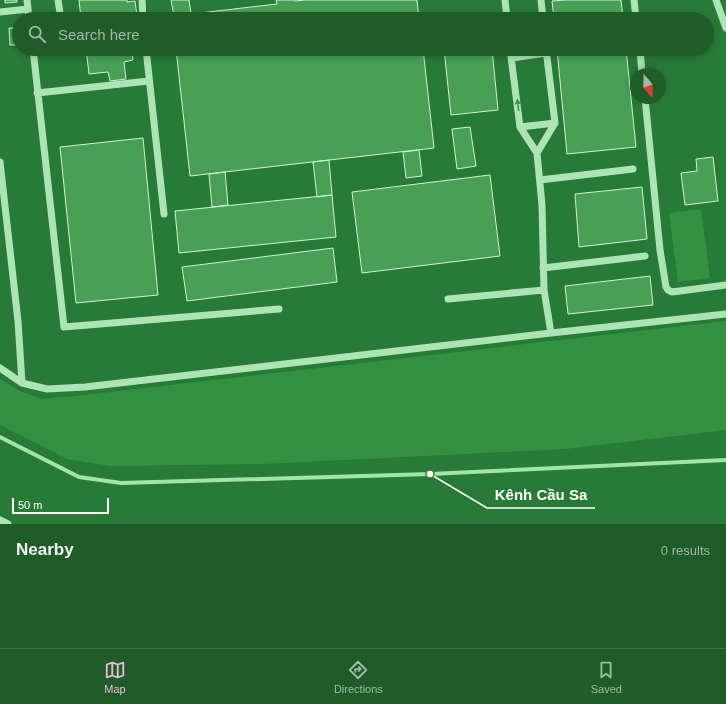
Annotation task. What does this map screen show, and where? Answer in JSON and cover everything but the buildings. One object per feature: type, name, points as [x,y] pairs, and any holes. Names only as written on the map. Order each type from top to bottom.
[{"type":"street","points":[[27,0],[28,12]]},
{"type":"street","points":[[58,0],[60,12]]},
{"type":"street","points":[[142,0],[143,12]]},
{"type":"street","points":[[504,0],[506,12]]},
{"type":"street","points":[[541,0],[542,12]]},
{"type":"street","points":[[634,0],[635,12]]},
{"type":"street","points":[[716,0],[726,28]]},
{"type":"street","points":[[0,12],[28,9]]},
{"type":"street","points":[[33,56],[64,327],[279,309]]},
{"type":"street","points":[[147,56],[164,214]]},
{"type":"street","points":[[522,56],[512,58],[520,127],[537,153],[542,205],[544,290],[551,333]]},
{"type":"street","points":[[537,153],[555,123],[547,56]]},
{"type":"street","points":[[641,56],[642,68]]},
{"type":"street","points":[[37,93],[149,81]]},
{"type":"street","points":[[646,104],[660,250],[666,287],[672,292],[726,286]]},
{"type":"street","points":[[520,127],[555,123]]},
{"type":"street","points":[[0,162],[2,194],[18,321],[22,383]]},
{"type":"street","points":[[540,180],[633,169]]},
{"type":"street","points":[[543,268],[645,256]]},
{"type":"street","points":[[448,299],[544,290]]},
{"type":"street","points":[[0,368],[22,383],[47,389],[85,387],[726,314]]},
{"type":"street","points":[[0,520],[8,524]]},
{"type":"green space","points":[[701,209],[710,278],[678,282],[669,213]]},
{"type":"green space","points":[[726,321],[726,430],[565,449],[263,464],[111,466],[67,459],[0,425],[0,379],[20,391],[42,399]]},
{"type":"waterway","points":[[0,437],[79,477],[121,483],[430,474],[726,460]]},
{"type":"place","name":"Kênh Cầu Sa","points":[[430,474]]}]
